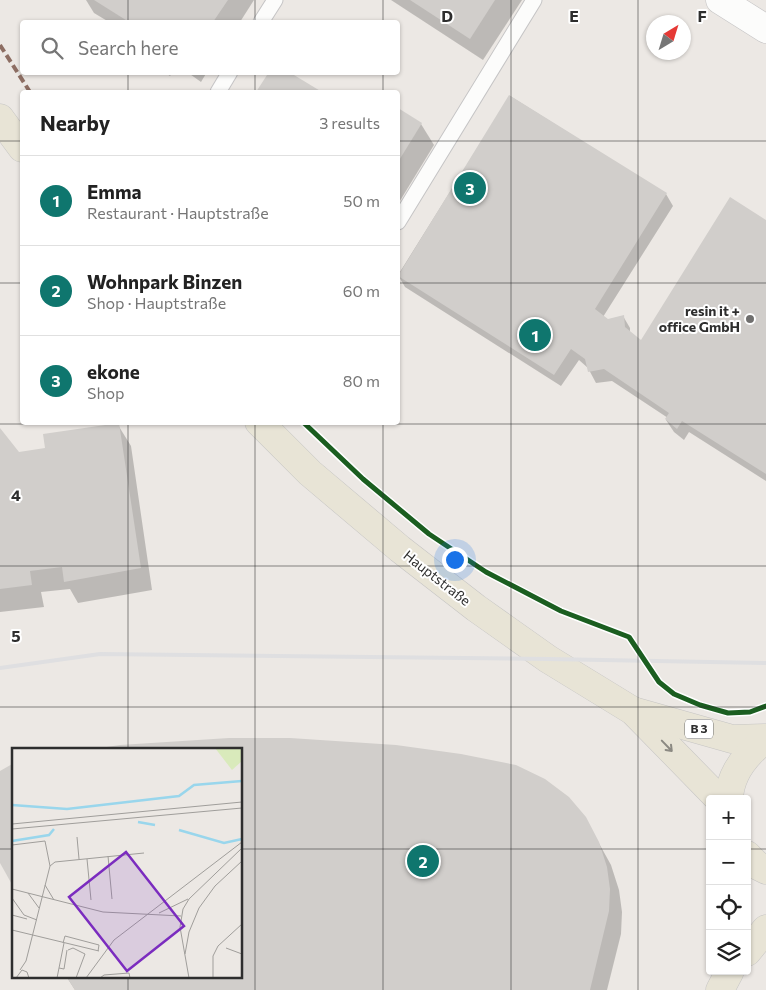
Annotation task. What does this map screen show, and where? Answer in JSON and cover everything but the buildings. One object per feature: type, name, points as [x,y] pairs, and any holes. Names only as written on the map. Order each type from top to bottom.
[{"type":"main road","points":[[0,118],[20,145]]},
{"type":"main road","name":"Hauptstraße","points":[[263,425],[310,473],[400,549],[476,608],[548,659],[633,711],[715,795]]},
{"type":"main road","name":"Hauptstraße","points":[[633,711],[732,739],[766,739]]},
{"type":"main road","name":"Hauptstraße","points":[[729,795],[734,776],[742,761],[753,748],[766,739]]},
{"type":"main road","points":[[751,859],[758,866],[766,870]]},
{"type":"main road","points":[[751,947],[766,929]]},
{"type":"main road","points":[[720,990],[728,975]]},
{"type":"street","points":[[720,0],[766,29]]},
{"type":"lane","points":[[262,20],[275,0]]},
{"type":"lane","points":[[400,219],[534,0]]},
{"type":"lane","points":[[219,90],[228,75]]},
{"type":"railway","points":[[0,668],[100,654],[766,663]]},
{"type":"marked path","points":[[0,45],[29,90]]},
{"type":"cycle path","points":[[306,425],[363,479],[429,534],[486,572],[561,611],[629,637],[659,682],[674,694],[700,705],[728,713],[750,712],[766,706]]},
{"type":"place","name":"ekone","points":[[470,188]]},
{"type":"place","name":"resin it + office GmbH","points":[[750,319]]},
{"type":"place","name":"Emma","points":[[535,335]]},
{"type":"place","name":"Wohnpark Binzen","points":[[423,861]]}]
